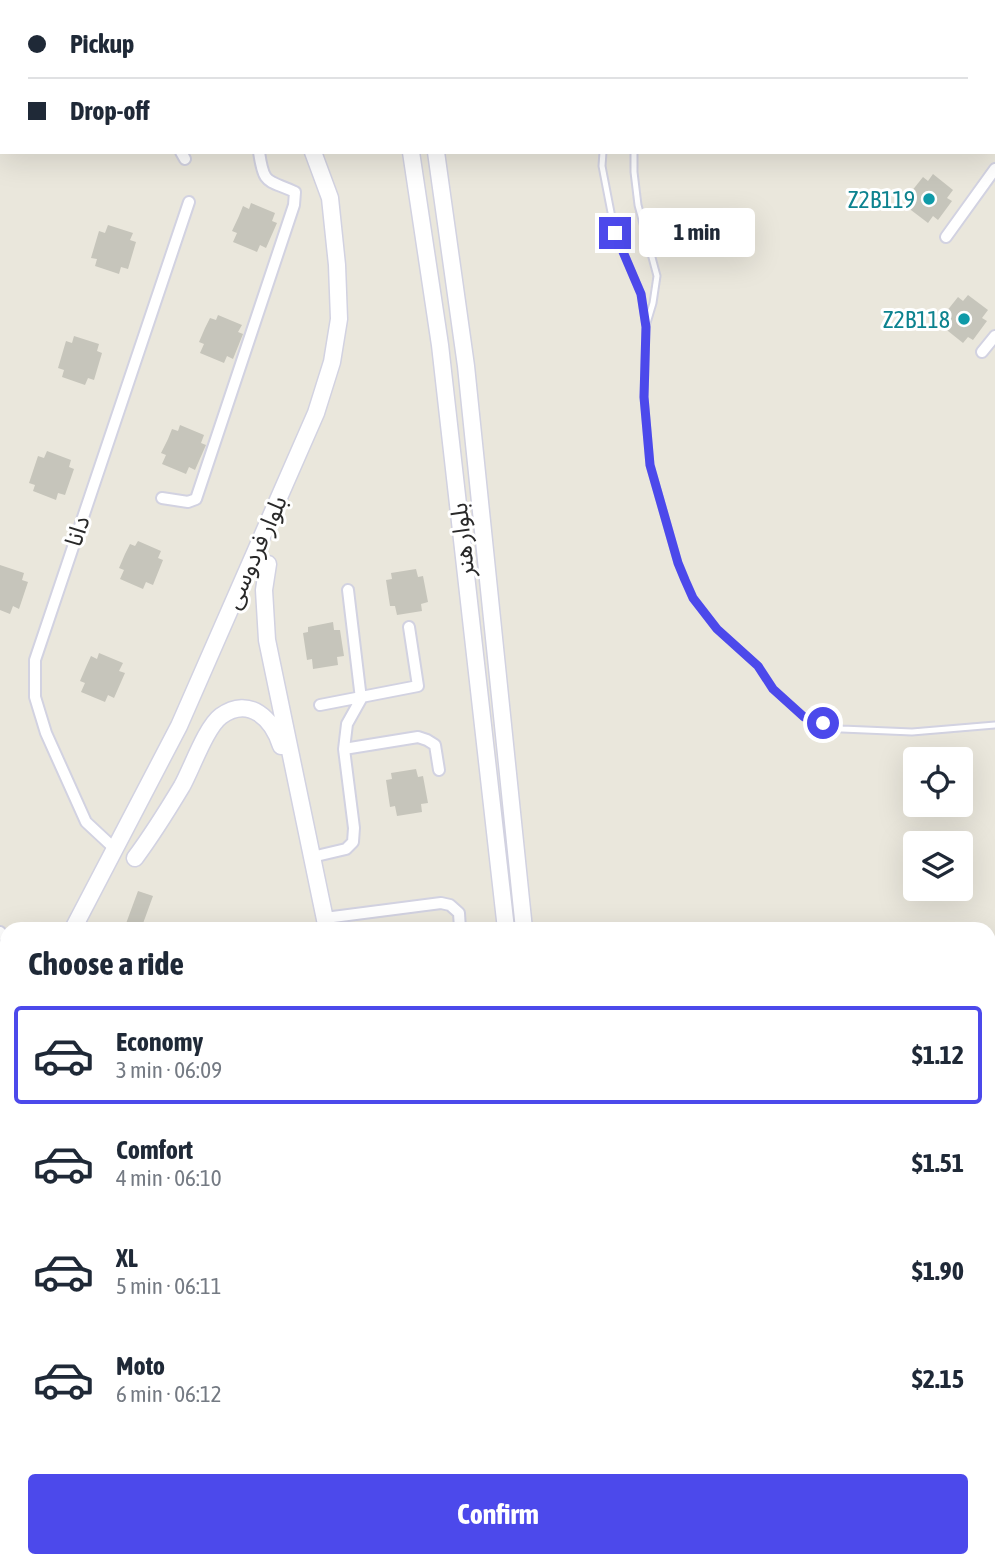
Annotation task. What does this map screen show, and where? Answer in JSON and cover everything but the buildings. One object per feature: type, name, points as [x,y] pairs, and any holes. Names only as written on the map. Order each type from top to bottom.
[{"type":"street","points":[[162,498],[188,502],[196,499],[295,205],[295,192],[269,181],[262,174],[259,154]]},
{"type":"street","name":"بلوار فردوسی","points":[[76,922],[179,726],[316,413],[332,362],[339,319],[337,265],[330,198],[314,154]]},
{"type":"street","name":"بلوار هنر","points":[[411,154],[440,345],[505,922]]},
{"type":"street","name":"بلوار هنر","points":[[436,154],[467,379],[523,922]]},
{"type":"street","points":[[946,237],[995,169]]},
{"type":"street","name":"دانا","points":[[115,849],[86,822],[46,733],[35,697],[35,660],[189,202]]},
{"type":"street","points":[[982,352],[995,337]]},
{"type":"street","points":[[268,564],[264,590],[267,640],[326,922]]},
{"type":"street","points":[[312,857],[346,849],[353,842],[354,828],[344,750],[347,724],[360,699],[348,590]]},
{"type":"street","points":[[320,705],[418,686],[409,627]]},
{"type":"street","points":[[135,858],[183,784],[204,740],[220,716],[236,709],[256,710],[268,719],[278,735],[302,811]]},
{"type":"street","points":[[344,750],[418,737],[435,745],[439,770]]},
{"type":"street","points":[[337,922],[441,903],[450,905],[459,913],[460,922]]},
{"type":"lane","points":[[603,154],[602,166],[615,233],[641,294],[646,327],[644,397],[650,465],[678,563],[693,598],[717,629],[758,666],[773,689],[804,717],[842,729],[912,732],[995,725]]},
{"type":"lane","points":[[634,154],[638,205],[657,276],[646,327]]},
{"type":"place","name":"Z2B119","points":[[929,199]]},
{"type":"place","name":"Z2B118","points":[[964,319]]},
{"type":"route","points":[[615,233],[641,294],[646,327],[644,397],[650,465],[685,580],[693,598],[717,629],[758,666],[773,689],[804,717],[823,723]]}]
